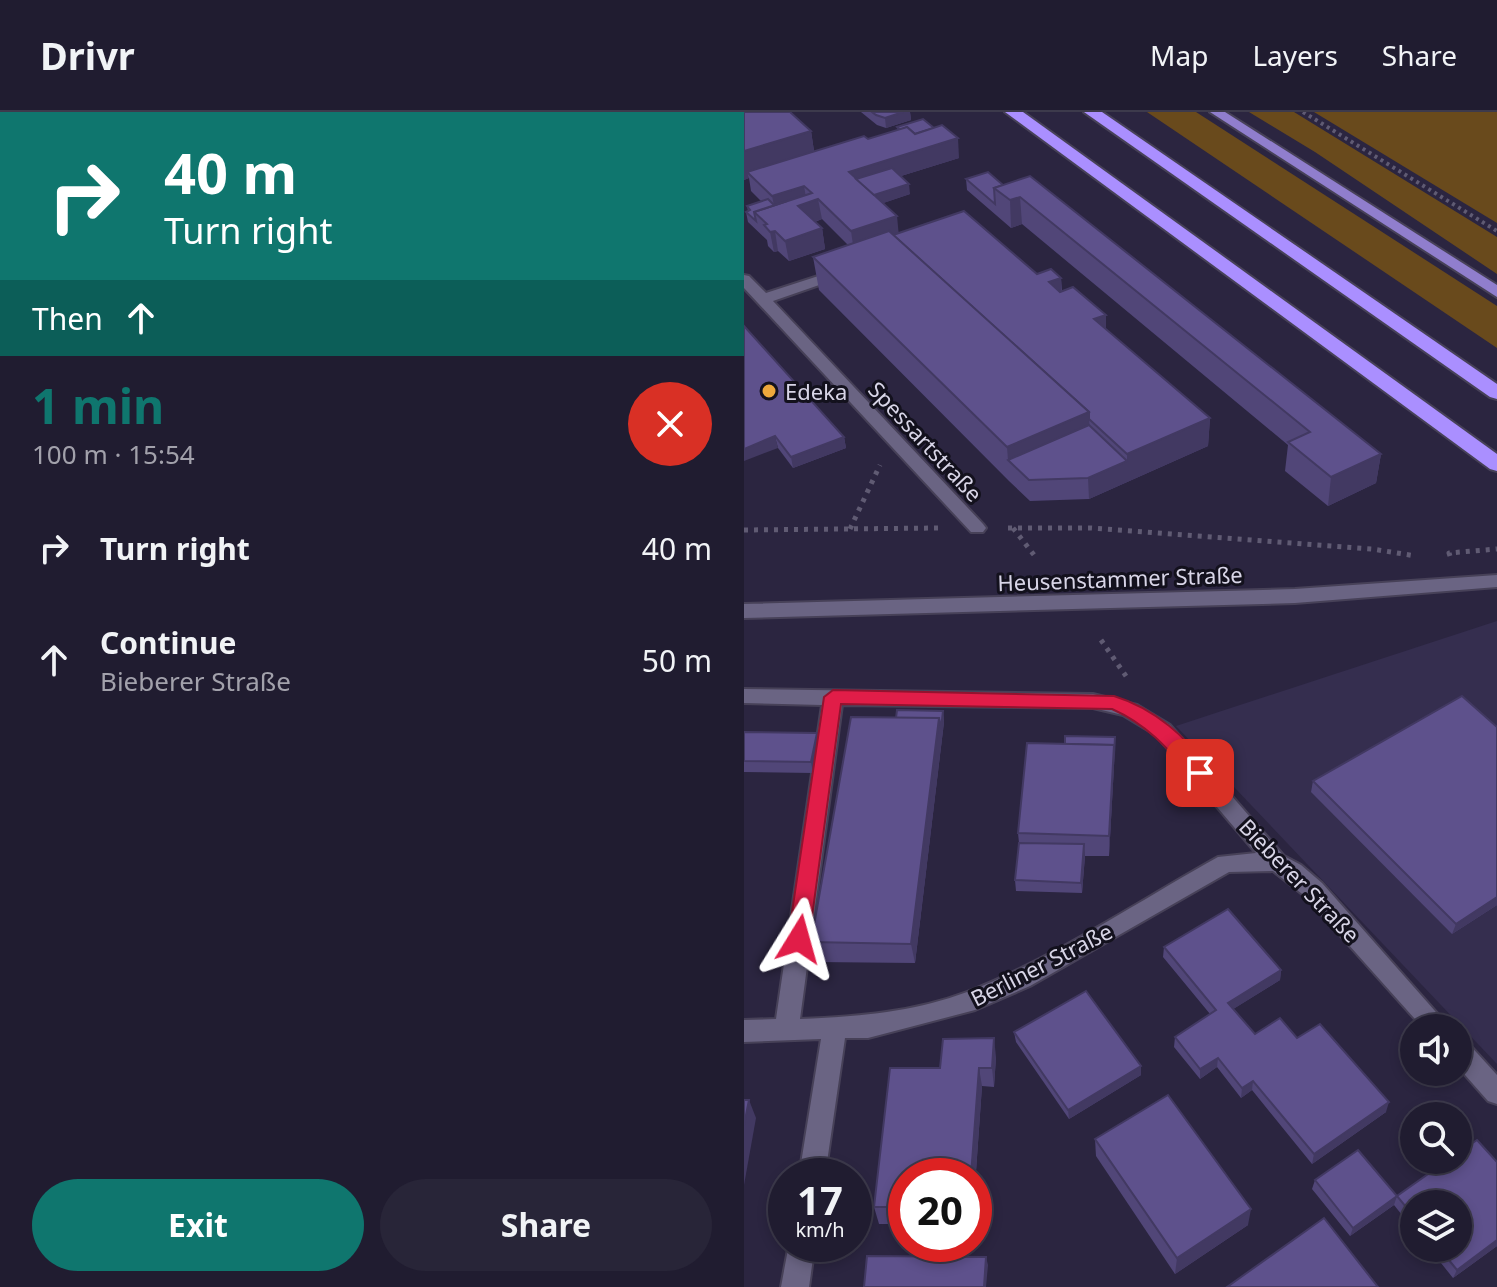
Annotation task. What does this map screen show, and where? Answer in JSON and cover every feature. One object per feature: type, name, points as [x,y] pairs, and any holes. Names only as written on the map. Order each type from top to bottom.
[{"type":"highway","points":[[1013,112],[1497,464]]},
{"type":"highway","points":[[1092,112],[1497,393]]},
{"type":"main road","points":[[1216,112],[1497,292]]},
{"type":"street","points":[[763,299],[853,268]]},
{"type":"street","name":"Spessartstraße","points":[[744,279],[977,528]]},
{"type":"street","name":"Heusenstammer Straße","points":[[744,611],[1295,596],[1497,581]]},
{"type":"street","name":"Bieberer Straße","points":[[744,696],[1114,702],[1141,714],[1163,730],[1276,862],[1293,871],[1314,890],[1425,1014]]},
{"type":"street","points":[[786,1030],[833,697]]},
{"type":"street","name":"Berliner Straße","points":[[744,1031],[834,1030],[919,1017],[967,1003],[1022,979],[1226,863],[1276,862]]},
{"type":"street","points":[[815,1158],[834,1030]]},
{"type":"street","points":[[1472,1065],[1497,1093]]},
{"type":"street","points":[[795,1287],[799,1262]]},
{"type":"path","points":[[1303,112],[1497,231]]},
{"type":"path","points":[[850,529],[893,438]]},
{"type":"path","points":[[1013,528],[1034,555]]},
{"type":"path","points":[[744,530],[1091,528],[1372,549],[1426,557]]},
{"type":"path","points":[[1456,552],[1497,549]]},
{"type":"path","points":[[1440,560],[1467,559]]},
{"type":"shaded area","points":[[1147,112],[1196,112],[1497,306],[1497,348]]},
{"type":"shaded area","points":[[1249,112],[1294,112],[1497,237],[1497,274],[1315,152]]},
{"type":"shaded area","points":[[1314,112],[1497,112],[1497,223]]},
{"type":"shaded area","points":[[1497,621],[1497,1064],[1472,1038],[1472,1014],[1450,1014],[1176,726]]},
{"type":"building","points":[[744,112],[790,112],[811,131],[744,151]]},
{"type":"building","points":[[872,112],[903,112],[885,118]]},
{"type":"building","points":[[923,119],[934,128],[915,134],[907,127],[900,130],[897,127]]},
{"type":"building","points":[[942,125],[958,138],[849,172],[897,216],[851,231],[818,199],[798,206],[822,228],[785,241],[775,231],[770,232],[764,225],[767,224],[754,212],[812,193],[804,186],[772,196],[747,172],[864,136],[868,139],[907,127],[915,134]]},
{"type":"building","points":[[892,168],[909,184],[874,195],[856,179]]},
{"type":"building","points":[[988,172],[1003,185],[994,188],[995,204],[966,179]]},
{"type":"building","points":[[1030,176],[1381,454],[1331,477],[1288,442],[1310,432],[1020,197],[1010,200],[994,188]]},
{"type":"building","points":[[768,199],[774,205],[787,201],[754,212],[756,221],[746,212],[750,210],[747,206]]},
{"type":"building","points":[[964,211],[1037,274],[1051,269],[1061,278],[1049,282],[1060,292],[1073,287],[1106,315],[1094,319],[1210,418],[1127,454],[1089,419],[1089,412],[893,235]]},
{"type":"building","points":[[889,231],[1089,412],[1007,447],[813,257]]},
{"type":"building","name":"Edeka","points":[[744,326],[844,437],[791,457],[775,436],[744,449]]},
{"type":"building","points":[[1089,425],[1127,461],[1088,478],[1029,480],[1008,460]]},
{"type":"building","points":[[1462,696],[1497,727],[1497,897],[1456,924],[1313,781]]},
{"type":"building","points":[[897,710],[943,711],[941,728],[939,718],[896,718]]},
{"type":"building","points":[[851,717],[939,718],[911,944],[811,942]]},
{"type":"building","points":[[744,732],[817,733],[811,762],[744,761]]},
{"type":"building","points":[[1065,736],[1115,737],[1114,755],[1114,745],[1065,744]]},
{"type":"building","points":[[1027,743],[1114,745],[1109,836],[1018,833]]},
{"type":"building","points":[[1019,843],[1084,844],[1081,883],[1015,880]]},
{"type":"building","points":[[1228,909],[1281,970],[1228,1003],[1255,1034],[1280,1018],[1297,1038],[1320,1024],[1389,1102],[1314,1154],[1253,1081],[1242,1088],[1218,1058],[1200,1069],[1175,1037],[1216,1010],[1164,947]]},
{"type":"building","points":[[1086,991],[1141,1066],[1068,1110],[1014,1032]]},
{"type":"building","points":[[994,1038],[992,1068],[979,1068],[972,1158],[888,1158],[888,1207],[874,1207],[890,1068],[940,1068],[943,1039]]},
{"type":"building","points":[[1168,1095],[1251,1209],[1177,1258],[1095,1139]]},
{"type":"building","points":[[744,1100],[749,1100],[744,1125]]},
{"type":"building","points":[[1477,1140],[1497,1162],[1497,1240],[1472,1259],[1472,1190],[1406,1190],[1428,1174],[1472,1174],[1472,1143]]},
{"type":"building","points":[[1358,1150],[1397,1196],[1353,1228],[1315,1180]]},
{"type":"building","points":[[1324,1218],[1378,1287],[1227,1287]]},
{"type":"building","points":[[872,1256],[888,1256],[888,1262],[986,1262],[984,1287],[864,1287],[866,1262],[872,1262]]},
{"type":"building","points":[[1450,1262],[1468,1262],[1457,1270]]},
{"type":"place","name":"Edeka","points":[[769,391]]},
{"type":"route","points":[[799,939],[833,697],[1114,702],[1141,714],[1163,730],[1200,773]]}]
